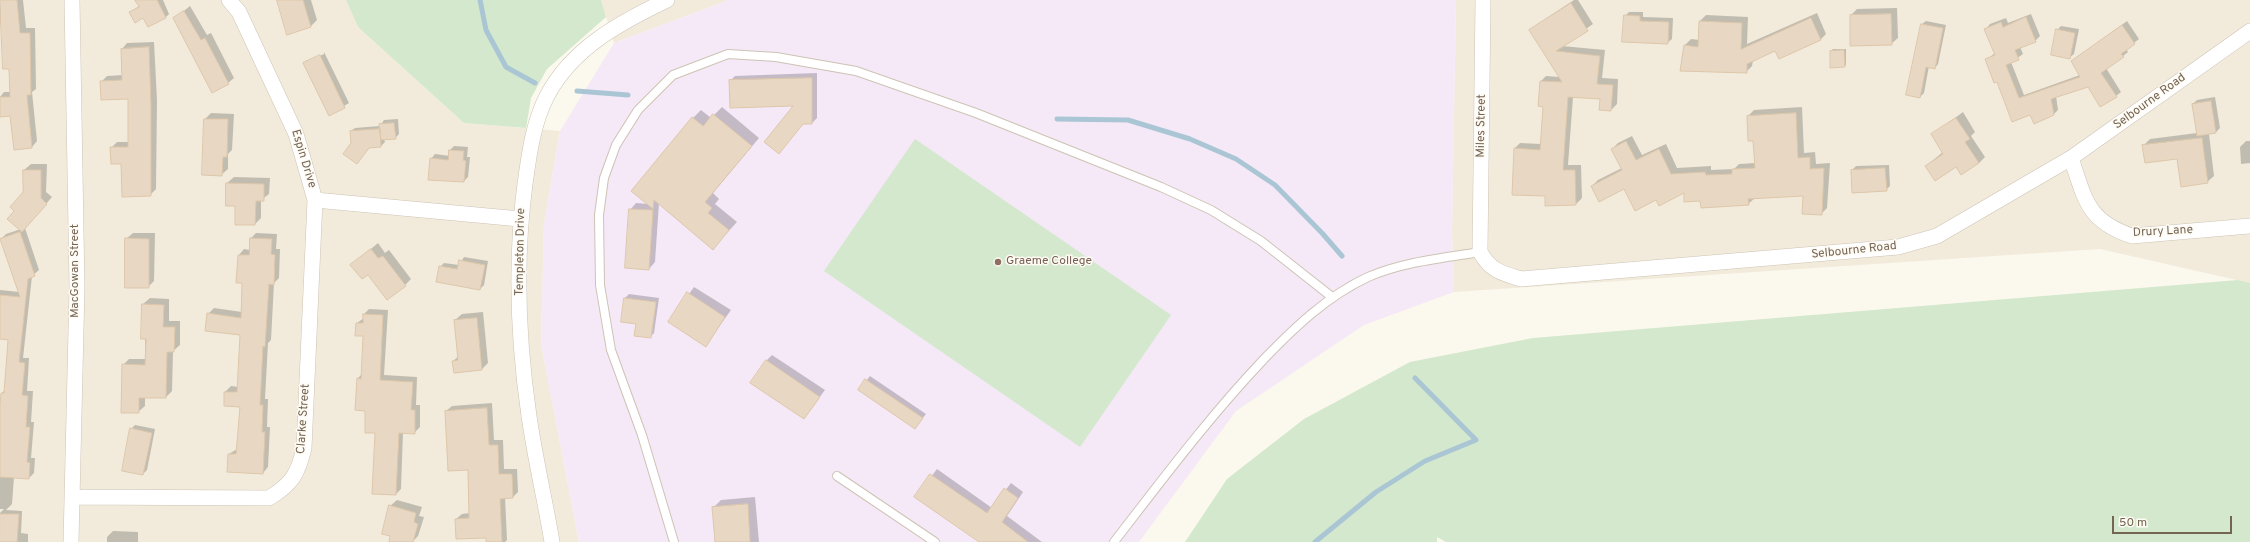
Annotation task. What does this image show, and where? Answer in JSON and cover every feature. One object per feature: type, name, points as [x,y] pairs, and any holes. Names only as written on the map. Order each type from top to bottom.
[{"type":"street","name":"MacGowan Street","points":[[70,542],[77,287],[72,0]]},
{"type":"street","name":"Espin Drive","points":[[229,0],[240,12],[296,134],[315,200],[520,218]]},
{"type":"street","name":"Templeton Drive","points":[[552,542],[529,416],[524,365],[520,284],[520,218],[529,157],[538,120],[547,95],[562,74],[603,33],[667,0]]},
{"type":"street","name":"Miles Street","points":[[1480,252],[1483,0]]},
{"type":"street","name":"Selbourne Road","points":[[1480,252],[1486,264],[1498,272],[1521,279],[1898,247],[1937,236],[2071,158],[2250,31]]},
{"type":"street","name":"Drury Lane","points":[[2071,158],[2087,205],[2100,219],[2114,230],[2132,236],[2250,226]]},
{"type":"street","name":"Clarke Street","points":[[72,497],[269,498],[286,488],[299,469],[304,448],[315,200]]},
{"type":"lane","points":[[674,542],[642,436],[611,350],[600,285],[599,215],[604,178],[616,145],[638,110],[673,75],[728,54],[776,57],[856,71],[976,113],[1146,181],[1211,210],[1255,237],[1332,297]]},
{"type":"lane","points":[[1114,542],[1225,400],[1293,329],[1332,297],[1368,277],[1418,262],[1480,252]]},
{"type":"lane","points":[[836,476],[936,542]]},
{"type":"shaded area","points":[[0,0],[346,0],[358,27],[464,123],[560,131],[544,224],[541,344],[579,542],[0,542]]},
{"type":"shaded area","points":[[601,0],[729,0],[614,43]]},
{"type":"shaded area","name":"Graeme College","points":[[729,0],[1456,0],[1452,232],[1454,292],[1364,325],[1236,411],[1139,542],[579,542],[541,344],[544,224],[560,131],[614,43]]},
{"type":"shaded area","points":[[1456,0],[2250,0],[2250,283],[2100,249],[1454,292],[1452,232]]},
{"type":"green space","points":[[346,0],[601,0],[606,17],[547,69],[531,98],[526,128],[464,123],[358,27]]},
{"type":"green space","points":[[915,139],[1171,315],[1080,447],[824,271]]},
{"type":"green space","points":[[2238,280],[2250,283],[2250,542],[1446,542],[1437,537],[1437,542],[1185,542],[1227,479],[1304,419],[1410,362],[1533,338]]},
{"type":"building","points":[[0,0],[17,0],[20,33],[30,33],[31,95],[27,95],[32,148],[14,150],[10,116],[0,117],[0,97],[10,97],[9,69],[3,69]]},
{"type":"building","points":[[135,0],[157,0],[166,18],[148,27],[143,18],[135,23],[129,12],[139,7]]},
{"type":"building","points":[[277,0],[303,0],[311,27],[287,35]]},
{"type":"building","points":[[1571,3],[1588,31],[1556,51],[1600,56],[1597,84],[1613,85],[1611,111],[1599,110],[1600,99],[1568,97],[1563,170],[1575,170],[1576,205],[1545,206],[1545,196],[1512,195],[1514,148],[1540,150],[1543,107],[1538,106],[1540,81],[1562,82],[1529,30]]},
{"type":"building","points":[[184,11],[201,40],[205,38],[229,84],[212,93],[173,18]]},
{"type":"building","points":[[1891,14],[1892,45],[1850,46],[1850,15]]},
{"type":"building","points":[[1624,15],[1640,16],[1640,21],[1669,22],[1668,44],[1622,42]]},
{"type":"building","points":[[2026,17],[2036,42],[2015,50],[2019,60],[2006,65],[2019,98],[2080,77],[2071,61],[2122,25],[2135,44],[2121,54],[2124,57],[2101,73],[2117,97],[2100,107],[2088,87],[2051,99],[2054,115],[2034,124],[2030,115],[2012,122],[1997,82],[1994,83],[1985,59],[1995,55],[1984,29],[2001,22],[2003,27]]},
{"type":"building","points":[[1811,18],[1821,40],[1779,59],[1775,51],[1747,64],[1747,73],[1680,71],[1684,45],[1698,47],[1699,21],[1742,23],[1741,49]]},
{"type":"building","points":[[1921,24],[1943,28],[1935,69],[1926,67],[1920,98],[1906,95]]},
{"type":"building","points":[[2056,29],[2075,33],[2070,59],[2051,55]]},
{"type":"building","points":[[149,47],[151,106],[151,196],[122,197],[121,164],[111,164],[110,147],[128,147],[128,99],[101,100],[100,81],[122,80],[121,49]]},
{"type":"building","points":[[1844,50],[1845,67],[1830,68],[1830,51]]},
{"type":"building","points":[[320,55],[345,108],[329,116],[303,63]]},
{"type":"building","points":[[812,78],[812,124],[803,124],[779,154],[764,142],[793,106],[730,108],[729,80]]},
{"type":"building","points":[[2211,101],[2216,133],[2197,136],[2192,104]]},
{"type":"building","points":[[1796,113],[1798,158],[1810,157],[1810,169],[1824,168],[1822,215],[1802,214],[1803,196],[1748,199],[1749,205],[1701,208],[1700,201],[1684,202],[1684,193],[1659,206],[1656,200],[1635,211],[1624,189],[1599,202],[1591,186],[1622,170],[1611,149],[1626,141],[1636,160],[1659,149],[1671,174],[1705,172],[1706,175],[1732,174],[1732,169],[1755,168],[1753,141],[1748,141],[1747,116]]},
{"type":"building","points":[[713,114],[752,146],[705,202],[712,208],[708,213],[729,230],[713,250],[654,200],[653,209],[631,191],[692,117],[703,126]]},
{"type":"building","points":[[1956,118],[1970,139],[1965,142],[1979,163],[1961,175],[1956,167],[1935,181],[1925,166],[1943,154],[1931,134]]},
{"type":"building","points":[[204,119],[228,119],[227,157],[223,157],[222,176],[202,175]]},
{"type":"building","points":[[394,123],[396,139],[381,140],[379,124]]},
{"type":"building","points":[[380,129],[381,147],[369,148],[357,164],[343,154],[351,143],[350,131]]},
{"type":"building","points":[[2202,138],[2208,183],[2181,187],[2177,159],[2145,163],[2142,145]]},
{"type":"building","points":[[449,150],[464,151],[463,160],[466,161],[464,182],[428,180],[430,158],[448,160]]},
{"type":"building","points":[[1885,168],[1887,191],[1852,193],[1851,170]]},
{"type":"building","points":[[23,170],[41,170],[41,198],[47,204],[22,232],[7,219],[14,211],[10,207],[23,192]]},
{"type":"building","points":[[226,183],[264,184],[264,201],[256,201],[255,225],[235,225],[235,206],[226,206]]},
{"type":"building","points":[[629,209],[653,210],[649,270],[625,268]]},
{"type":"building","points":[[20,232],[35,276],[28,279],[19,362],[25,363],[22,395],[28,396],[26,427],[30,427],[27,462],[30,463],[29,479],[0,477],[0,404],[1,393],[4,393],[8,340],[0,339],[0,295],[20,297],[0,239]]},
{"type":"building","points":[[125,238],[149,239],[149,288],[125,288]]},
{"type":"building","points":[[250,238],[272,239],[271,254],[275,255],[274,285],[269,284],[265,347],[263,346],[260,405],[263,405],[262,432],[265,432],[263,474],[227,472],[228,454],[236,454],[240,407],[224,406],[224,392],[237,392],[240,335],[205,331],[207,313],[241,318],[242,283],[236,283],[238,255],[249,255]]},
{"type":"building","points":[[371,249],[378,258],[383,256],[406,286],[387,300],[368,275],[362,279],[350,265]]},
{"type":"building","points":[[459,260],[485,265],[480,290],[436,282],[439,266],[457,269]]},
{"type":"building","points":[[687,292],[725,317],[706,347],[668,322]]},
{"type":"building","points":[[624,298],[656,302],[651,338],[634,336],[636,324],[621,322]]},
{"type":"building","points":[[142,304],[164,305],[163,327],[175,327],[174,352],[167,352],[166,398],[139,398],[139,413],[121,413],[122,364],[145,365],[146,339],[141,339]]},
{"type":"building","points":[[363,314],[383,315],[380,380],[413,382],[411,410],[415,410],[415,434],[399,433],[396,495],[372,494],[375,433],[365,433],[365,411],[355,410],[357,378],[361,379],[363,336],[355,336],[356,323],[363,323]]},
{"type":"building","points":[[477,318],[482,370],[454,373],[452,361],[458,360],[454,320]]},
{"type":"building","points":[[766,360],[820,397],[804,419],[750,383]]},
{"type":"building","points":[[865,379],[923,418],[915,429],[858,390]]},
{"type":"building","points":[[487,408],[489,445],[498,445],[499,474],[512,474],[513,498],[500,499],[502,542],[486,542],[486,538],[456,539],[455,519],[469,518],[468,470],[448,471],[445,411]]},
{"type":"building","points":[[130,428],[152,433],[143,475],[122,471]]},
{"type":"building","points":[[930,474],[987,513],[1004,488],[1018,498],[1002,522],[1028,542],[979,542],[914,497]]},
{"type":"building","points":[[748,504],[750,542],[715,542],[712,507]]},
{"type":"building","points":[[389,505],[416,513],[414,522],[418,524],[413,542],[389,542],[390,536],[382,534]]},
{"type":"building","points":[[0,514],[19,514],[17,542],[0,542]]},
{"type":"waterway","points":[[480,0],[486,30],[506,67],[535,83]]},
{"type":"waterway","points":[[577,91],[628,95]]},
{"type":"waterway","points":[[1057,119],[1128,120],[1190,139],[1236,159],[1275,185],[1322,233],[1342,256]]},
{"type":"waterway","points":[[1315,542],[1376,492],[1425,461],[1476,440],[1415,378]]},
{"type":"place","name":"Graeme College","points":[[998,262]]}]
